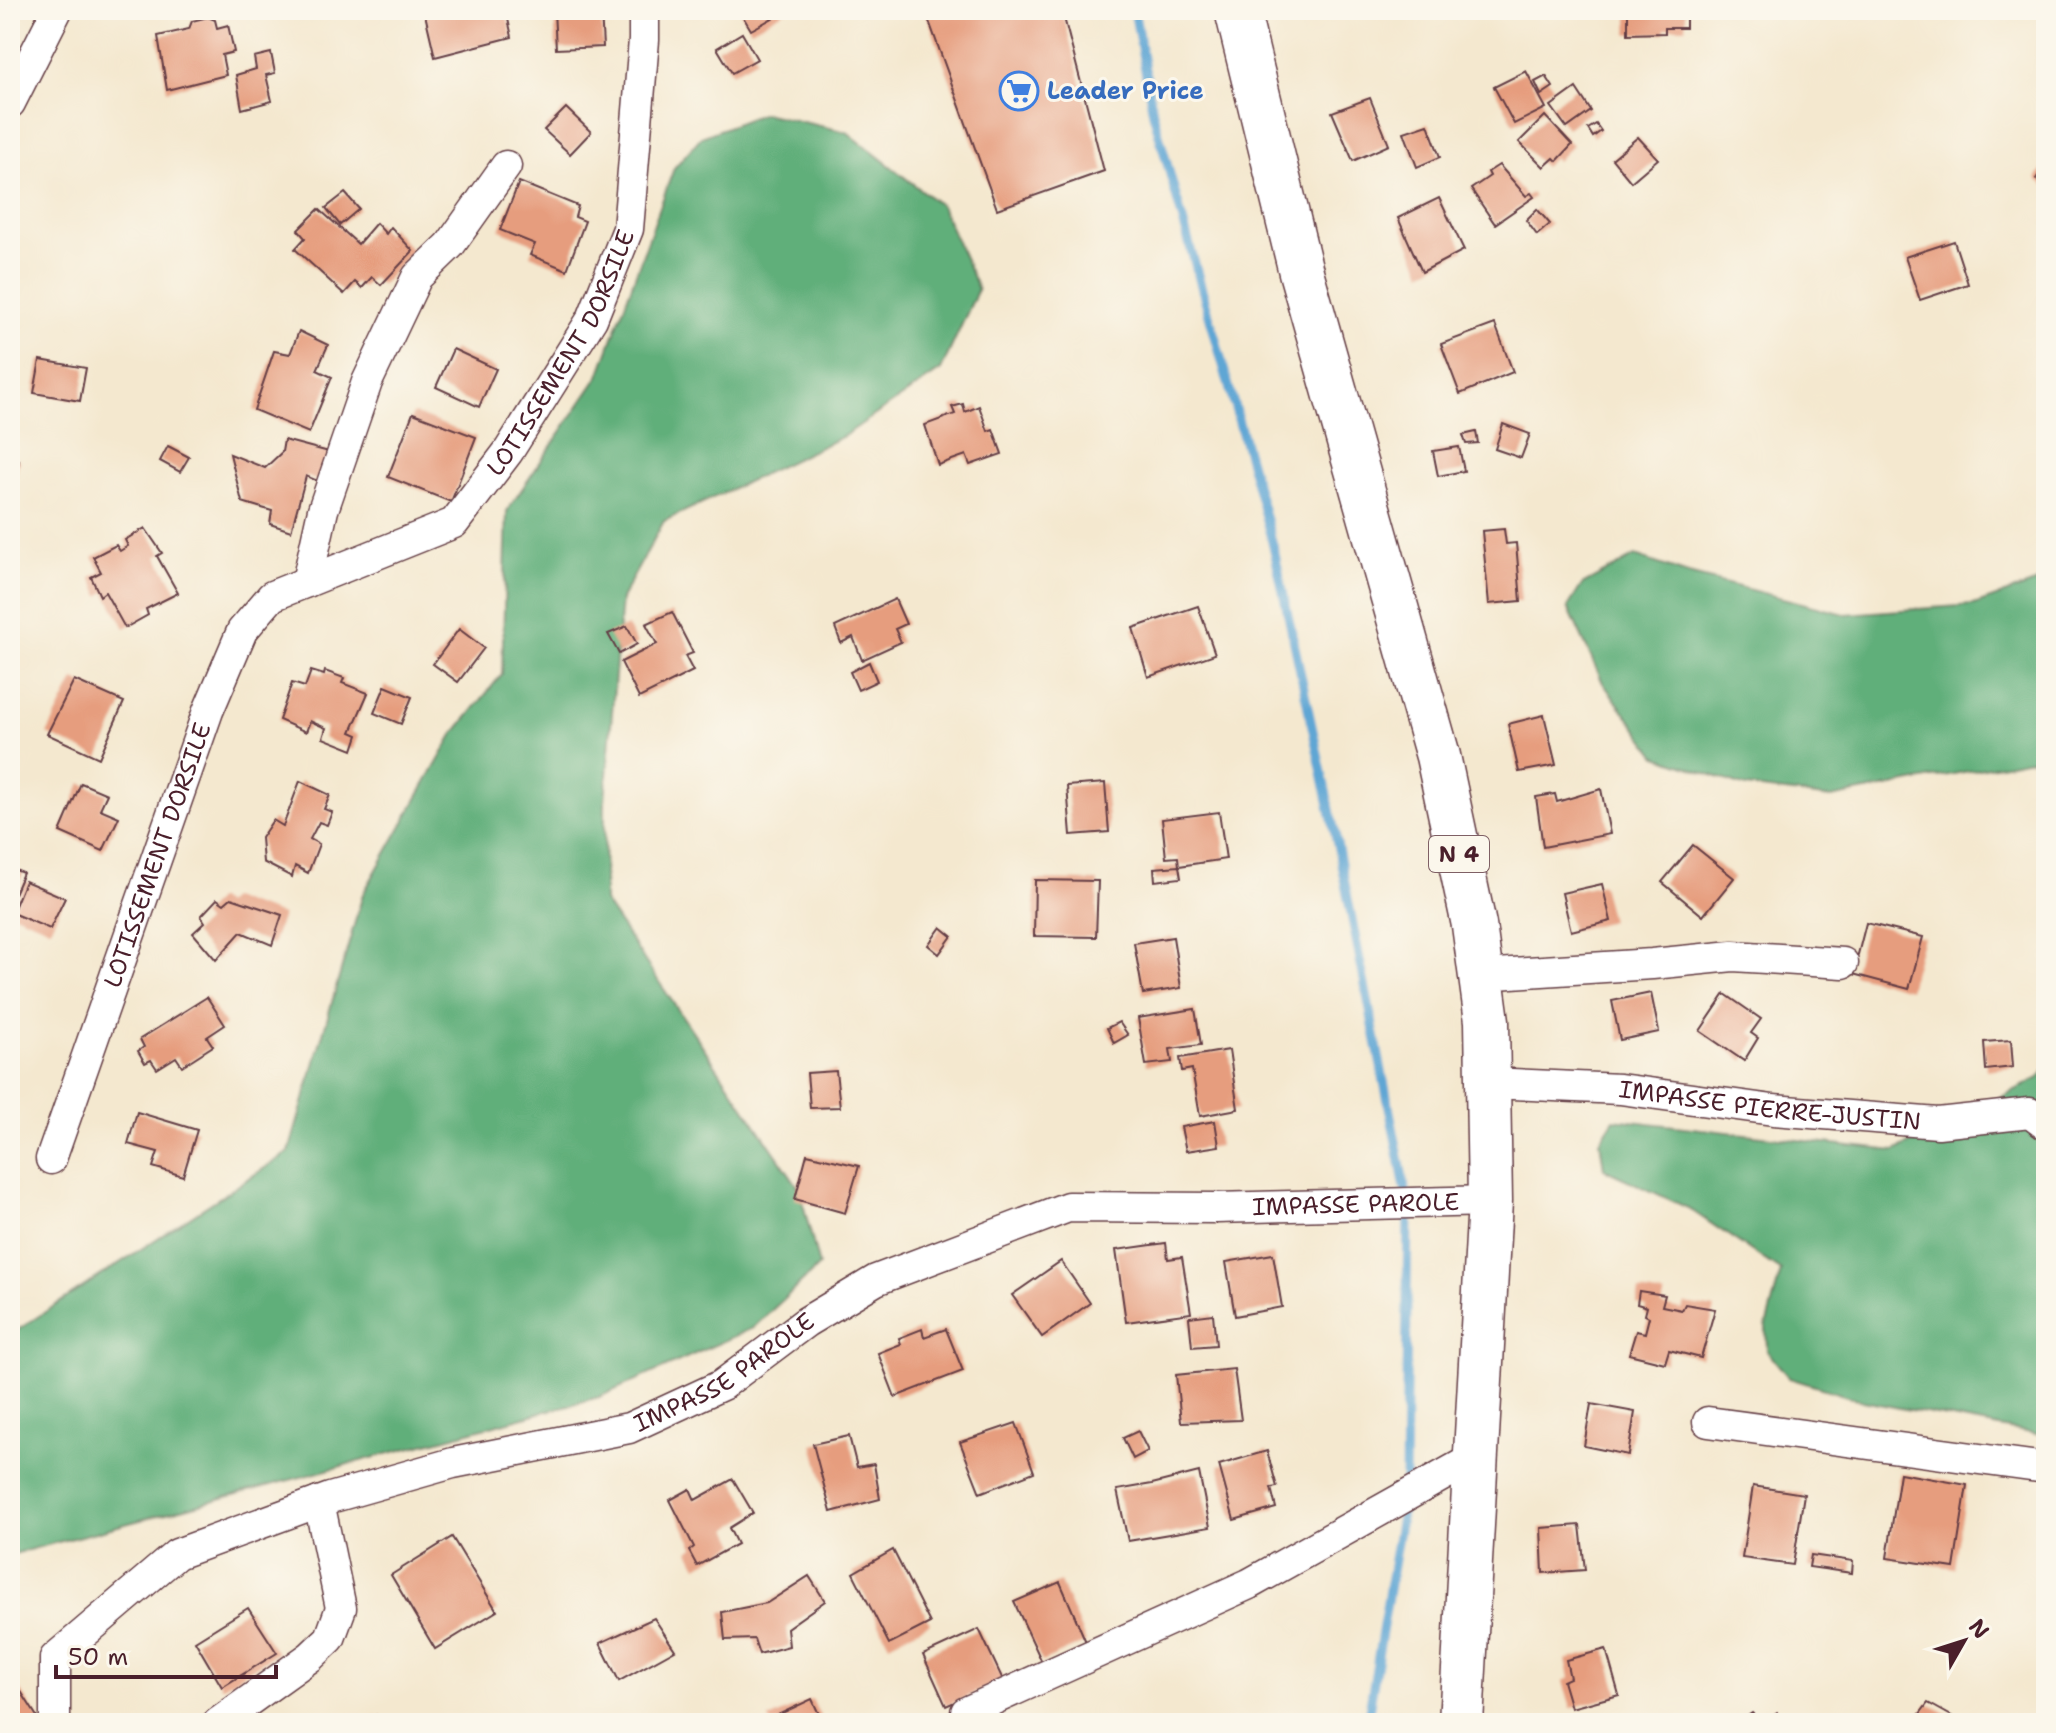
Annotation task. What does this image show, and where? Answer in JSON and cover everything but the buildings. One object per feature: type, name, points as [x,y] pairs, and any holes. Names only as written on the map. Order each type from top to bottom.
[{"type":"main road","name":"N 4","points":[[1237,10],[1305,287],[1438,756],[1474,925],[1481,975],[1487,1021],[1490,1201],[1461,1723]]},
{"type":"street","points":[[10,103],[57,10]]},
{"type":"street","name":"LOTISSEMENT DORSILE","points":[[51,1159],[203,726],[242,631],[272,596],[454,523],[508,452],[592,319],[628,229],[644,10]]},
{"type":"street","points":[[307,582],[323,510],[367,382],[417,277],[450,245],[506,166]]},
{"type":"street","points":[[1481,975],[1733,956],[1843,963]]},
{"type":"street","name":"IMPASSE PIERRE-JUSTIN","points":[[1489,1083],[1620,1089],[1773,1110],[1938,1123],[2041,1114]]},
{"type":"street","name":"IMPASSE PAROLE","points":[[55,1723],[55,1658],[177,1554],[319,1502],[453,1463],[629,1428],[722,1385],[806,1322],[876,1280],[1068,1207],[1216,1208],[1490,1201]]},
{"type":"street","points":[[1708,1422],[2046,1468]]},
{"type":"street","points":[[966,1712],[1249,1584],[1474,1458]]},
{"type":"street","points":[[218,1723],[310,1657],[330,1638],[341,1608],[319,1502]]},
{"type":"green space","points":[[763,113],[847,132],[941,206],[978,289],[941,370],[844,436],[664,521],[621,599],[605,801],[604,901],[799,1188],[819,1266],[753,1328],[599,1397],[10,1555],[10,1335],[289,1152],[363,894],[453,735],[502,674],[507,511],[599,376],[674,168],[701,137]]},
{"type":"green space","points":[[1635,556],[1688,574],[1845,614],[1974,605],[2046,579],[2046,756],[1831,798],[1746,787],[1657,756],[1603,683],[1568,607],[1582,585]]},
{"type":"green space","points":[[2046,1068],[2046,1436],[1863,1401],[1789,1378],[1767,1351],[1766,1327],[1781,1271],[1688,1208],[1604,1169],[1600,1141],[1614,1119],[1895,1151],[2039,1078]]},
{"type":"waterway","points":[[1134,10],[1153,113],[1273,545],[1335,833],[1408,1203],[1405,1491]]},
{"type":"waterway","points":[[1367,1723],[1403,1505]]},
{"type":"place","name":"Leader Price","points":[[1019,91]]}]
